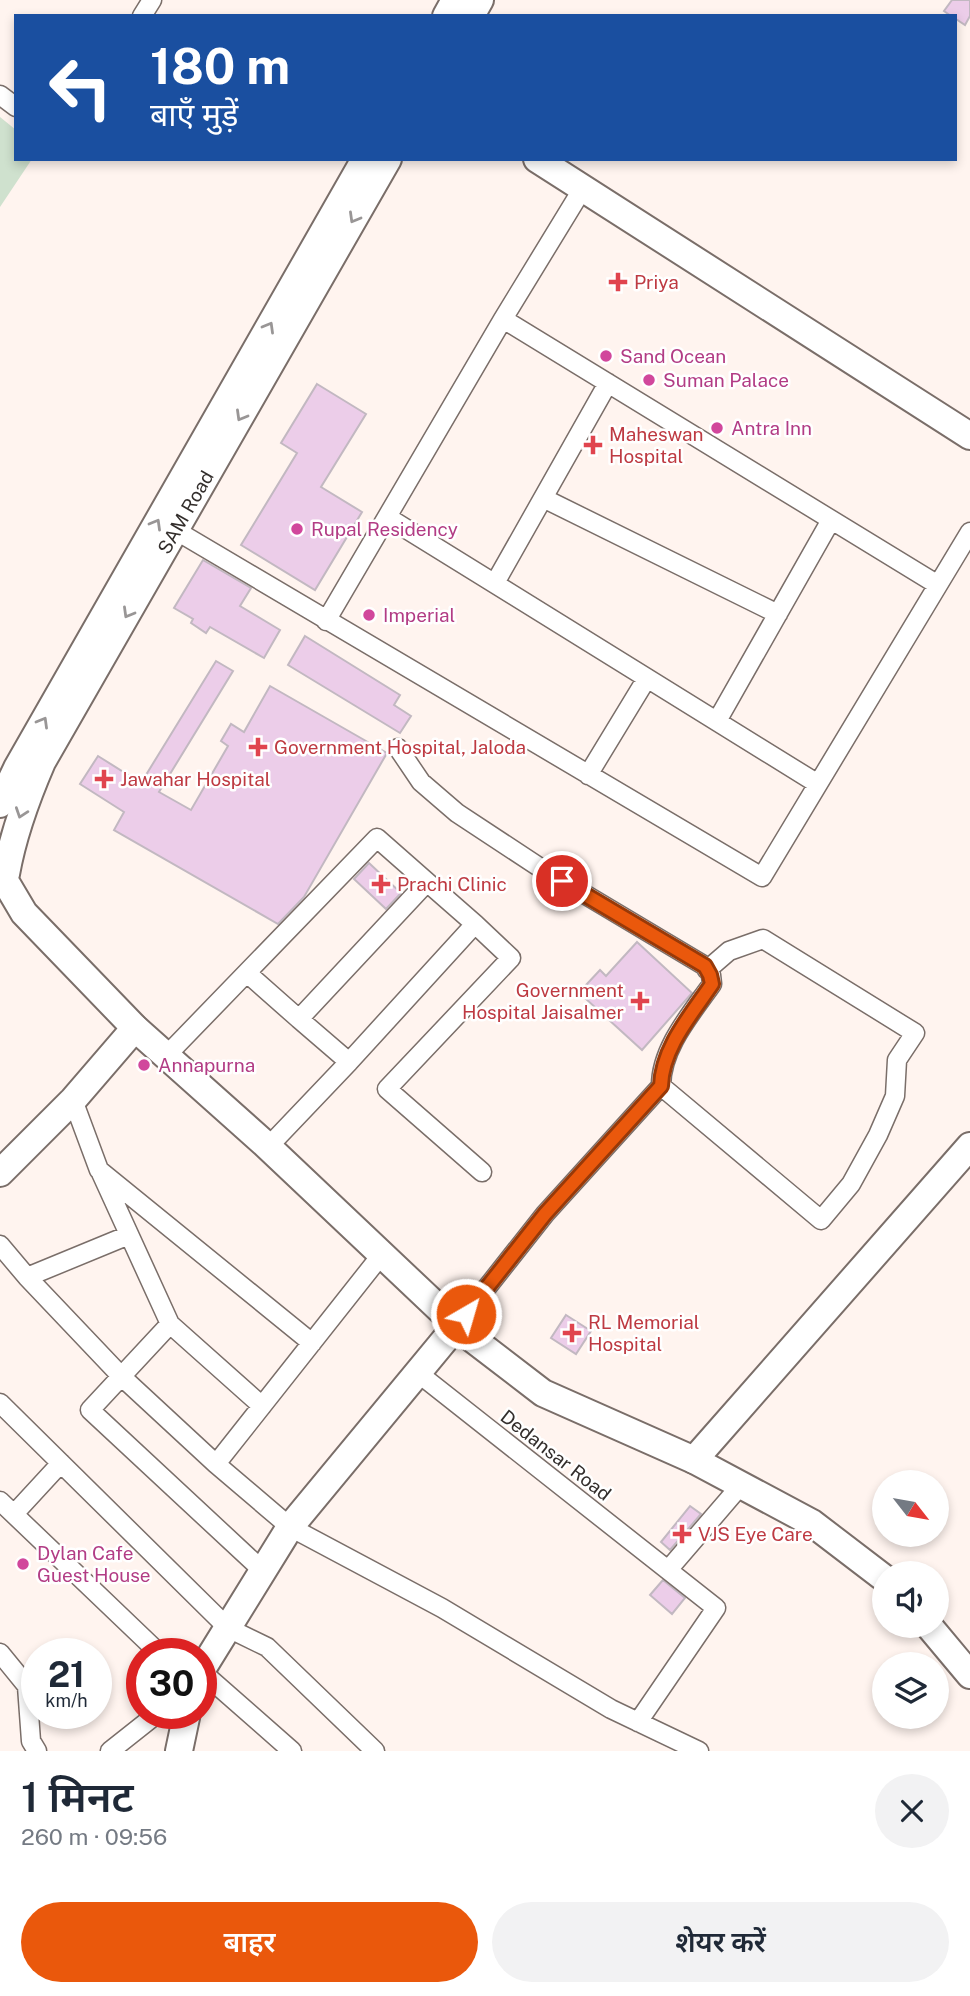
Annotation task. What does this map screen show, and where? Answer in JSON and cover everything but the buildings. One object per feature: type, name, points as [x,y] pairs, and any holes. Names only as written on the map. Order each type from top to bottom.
[{"type":"main road","points":[[0,804],[17,768],[364,161]]},
{"type":"main road","name":"SAM Road","points":[[6,893],[13,838],[25,800],[42,762],[387,161]]},
{"type":"main road","points":[[540,161],[970,436]]},
{"type":"main road","points":[[6,893],[135,1028],[268,1147],[458,1326],[543,1393],[694,1460],[741,1485],[812,1523],[872,1569]]},
{"type":"main road","points":[[0,1173],[73,1100],[135,1028]]},
{"type":"main road","points":[[694,1460],[970,1146]]},
{"type":"main road","points":[[217,1646],[290,1527],[458,1326]]},
{"type":"main road","points":[[939,1638],[970,1675]]},
{"type":"main road","points":[[179,1751],[184,1729]]},
{"type":"street","points":[[326,621],[583,188]]},
{"type":"street","points":[[503,319],[938,585]]},
{"type":"street","points":[[495,583],[608,383]]},
{"type":"street","points":[[543,498],[778,614]]},
{"type":"street","points":[[387,517],[818,784]]},
{"type":"street","points":[[717,721],[831,520]]},
{"type":"street","points":[[175,530],[762,877],[970,532]]},
{"type":"street","points":[[588,775],[648,678]]},
{"type":"street","points":[[398,748],[421,782],[457,813],[539,867],[705,966],[712,984],[676,1036],[661,1074],[661,1086],[545,1214],[458,1326]]},
{"type":"street","points":[[166,1056],[377,838],[511,958],[387,1089],[482,1172]]},
{"type":"street","points":[[299,1019],[427,882]]},
{"type":"street","points":[[268,1147],[475,924]]},
{"type":"street","points":[[661,1086],[821,1220],[851,1184],[878,1135],[895,1096],[897,1060],[915,1033],[763,939],[729,951],[707,970]]},
{"type":"street","points":[[247,973],[349,1062]]},
{"type":"street","points":[[73,1100],[99,1170],[170,1324],[262,1406]]},
{"type":"street","points":[[99,1170],[312,1343]]},
{"type":"street","points":[[27,1277],[129,1235]]},
{"type":"street","points":[[0,1245],[122,1377],[216,1464],[290,1527],[442,1608],[611,1709],[699,1751]]},
{"type":"street","points":[[216,1464],[382,1254]]},
{"type":"street","points":[[170,1324],[90,1410],[262,1570]]},
{"type":"street","name":"Dedansar Road","points":[[418,1373],[716,1608],[638,1722]]},
{"type":"street","points":[[0,1403],[228,1628],[267,1647],[375,1751]]},
{"type":"street","points":[[14,1514],[61,1463]]},
{"type":"street","points":[[668,1570],[741,1485]]},
{"type":"street","points":[[0,1501],[143,1638]]},
{"type":"street","points":[[0,1653],[27,1686],[31,1741],[37,1751]]},
{"type":"street","points":[[217,1685],[292,1751]]},
{"type":"street","points":[[110,1751],[138,1729]]},
{"type":"green space","points":[[0,117],[14,128],[14,161],[31,161],[0,207]]},
{"type":"place","name":"Priya","points":[[618,282]]},
{"type":"place","name":"Sand Ocean","points":[[606,356]]},
{"type":"place","name":"Suman Palace","points":[[649,380]]},
{"type":"place","name":"Antra Inn","points":[[717,428]]},
{"type":"place","name":"Maheswan Hospital","points":[[593,445]]},
{"type":"place","name":"Rupal Residency","points":[[297,529]]},
{"type":"place","name":"Imperial","points":[[369,615]]},
{"type":"place","name":"Government Hospital, Jaloda","points":[[258,747]]},
{"type":"place","name":"Jawahar Hospital","points":[[104,779]]},
{"type":"place","name":"Prachi Clinic","points":[[381,884]]},
{"type":"place","name":"Government Hospital Jaisalmer","points":[[640,1001]]},
{"type":"place","name":"Annapurna","points":[[144,1065]]},
{"type":"place","name":"RL Memorial Hospital","points":[[572,1333]]},
{"type":"place","name":"VJS Eye Care","points":[[682,1534]]},
{"type":"place","name":"Dylan Cafe Guest House","points":[[23,1564]]},
{"type":"route","points":[[466,1314],[545,1214],[661,1086],[661,1074],[676,1036],[712,984],[705,966],[562,881]]}]
